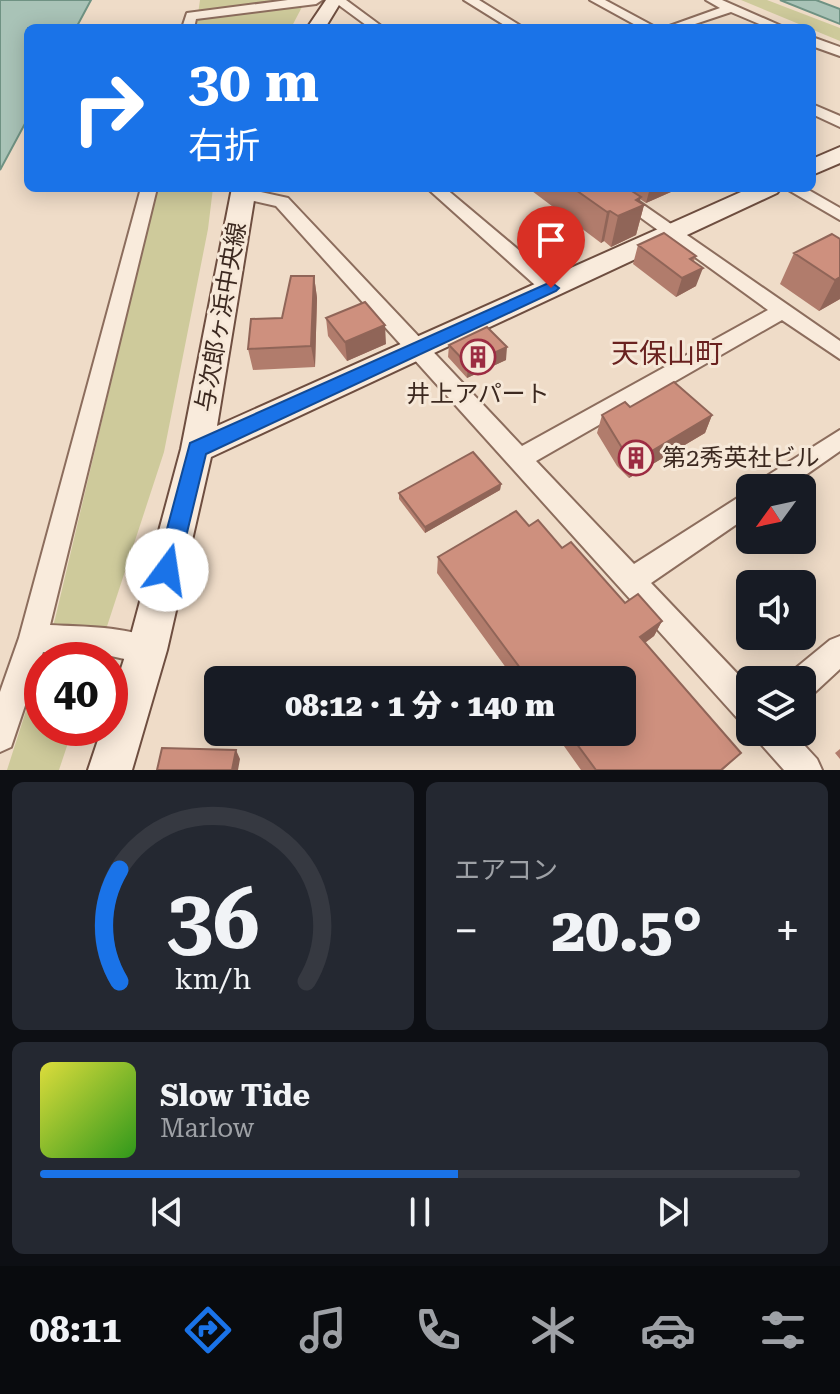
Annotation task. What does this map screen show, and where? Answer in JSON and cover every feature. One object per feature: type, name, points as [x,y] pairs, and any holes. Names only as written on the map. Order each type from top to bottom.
[{"type":"street","points":[[189,24],[191,16],[316,0]]},
{"type":"street","points":[[319,24],[336,0],[372,24]]},
{"type":"street","points":[[470,0],[511,24]]},
{"type":"street","points":[[596,0],[643,24]]},
{"type":"street","points":[[712,0],[770,24]]},
{"type":"street","points":[[682,24],[732,8]]},
{"type":"street","points":[[816,43],[840,52]]},
{"type":"street","points":[[816,110],[840,122]]},
{"type":"street","points":[[816,166],[840,154]]},
{"type":"street","points":[[0,736],[33,638],[148,192]]},
{"type":"street","name":"与次郎ヶ浜中央線","points":[[110,770],[147,650],[197,449],[244,192]]},
{"type":"street","points":[[250,192],[282,202],[736,694]]},
{"type":"street","points":[[440,192],[551,288]]},
{"type":"street","points":[[614,192],[840,351]]},
{"type":"street","points":[[197,449],[760,192]]},
{"type":"street","points":[[800,192],[840,215]]},
{"type":"street","points":[[520,458],[783,311]]},
{"type":"street","points":[[789,474],[840,439]]},
{"type":"street","points":[[633,580],[736,510]]},
{"type":"street","points":[[33,638],[111,642],[147,650]]},
{"type":"street","points":[[816,671],[840,650]]},
{"type":"street","points":[[784,746],[806,770]]},
{"type":"shaded area","points":[[0,0],[91,0],[78,24],[24,24],[24,125],[0,170]]},
{"type":"shaded area","points":[[200,0],[310,0],[302,7],[293,24],[197,24]]},
{"type":"shaded area","points":[[741,0],[767,0],[840,28],[840,41],[816,31],[816,24],[799,24]]},
{"type":"shaded area","points":[[780,0],[816,0],[840,9],[840,24]]},
{"type":"shaded area","points":[[156,192],[213,192],[164,452],[102,642],[48,642]]},
{"type":"shaded area","points":[[24,717],[24,746],[67,746],[59,770],[7,770]]},
{"type":"building","points":[[579,192],[633,192],[641,197],[636,200],[644,205],[618,216]]},
{"type":"building","points":[[664,233],[696,256],[690,259],[703,268],[682,278],[638,245]]},
{"type":"building","points":[[832,234],[840,239],[840,277],[835,280],[794,253]]},
{"type":"building","points":[[291,276],[314,276],[311,346],[248,349],[251,319],[282,318]]},
{"type":"building","points":[[365,302],[385,325],[345,342],[326,318]]},
{"type":"building","points":[[487,327],[507,347],[468,365],[449,345]]},
{"type":"building","points":[[674,382],[712,415],[635,461],[622,448],[602,415],[625,402],[630,407]]},
{"type":"building","points":[[473,452],[501,484],[425,527],[399,493]]},
{"type":"building","points":[[516,511],[529,526],[538,520],[562,548],[571,542],[625,603],[638,594],[662,621],[640,637],[741,753],[721,770],[596,770],[578,746],[636,746],[636,666],[519,666],[438,557]]},
{"type":"building","points":[[162,748],[236,750],[232,770],[157,770]]},
{"type":"place","name":"井上アパート","points":[[478,357]]},
{"type":"place","name":"第2秀英社ビル","points":[[636,458]]},
{"type":"district","name":"天保山町","points":[[667,353]]},
{"type":"route","points":[[167,570],[197,449],[551,288]]}]
